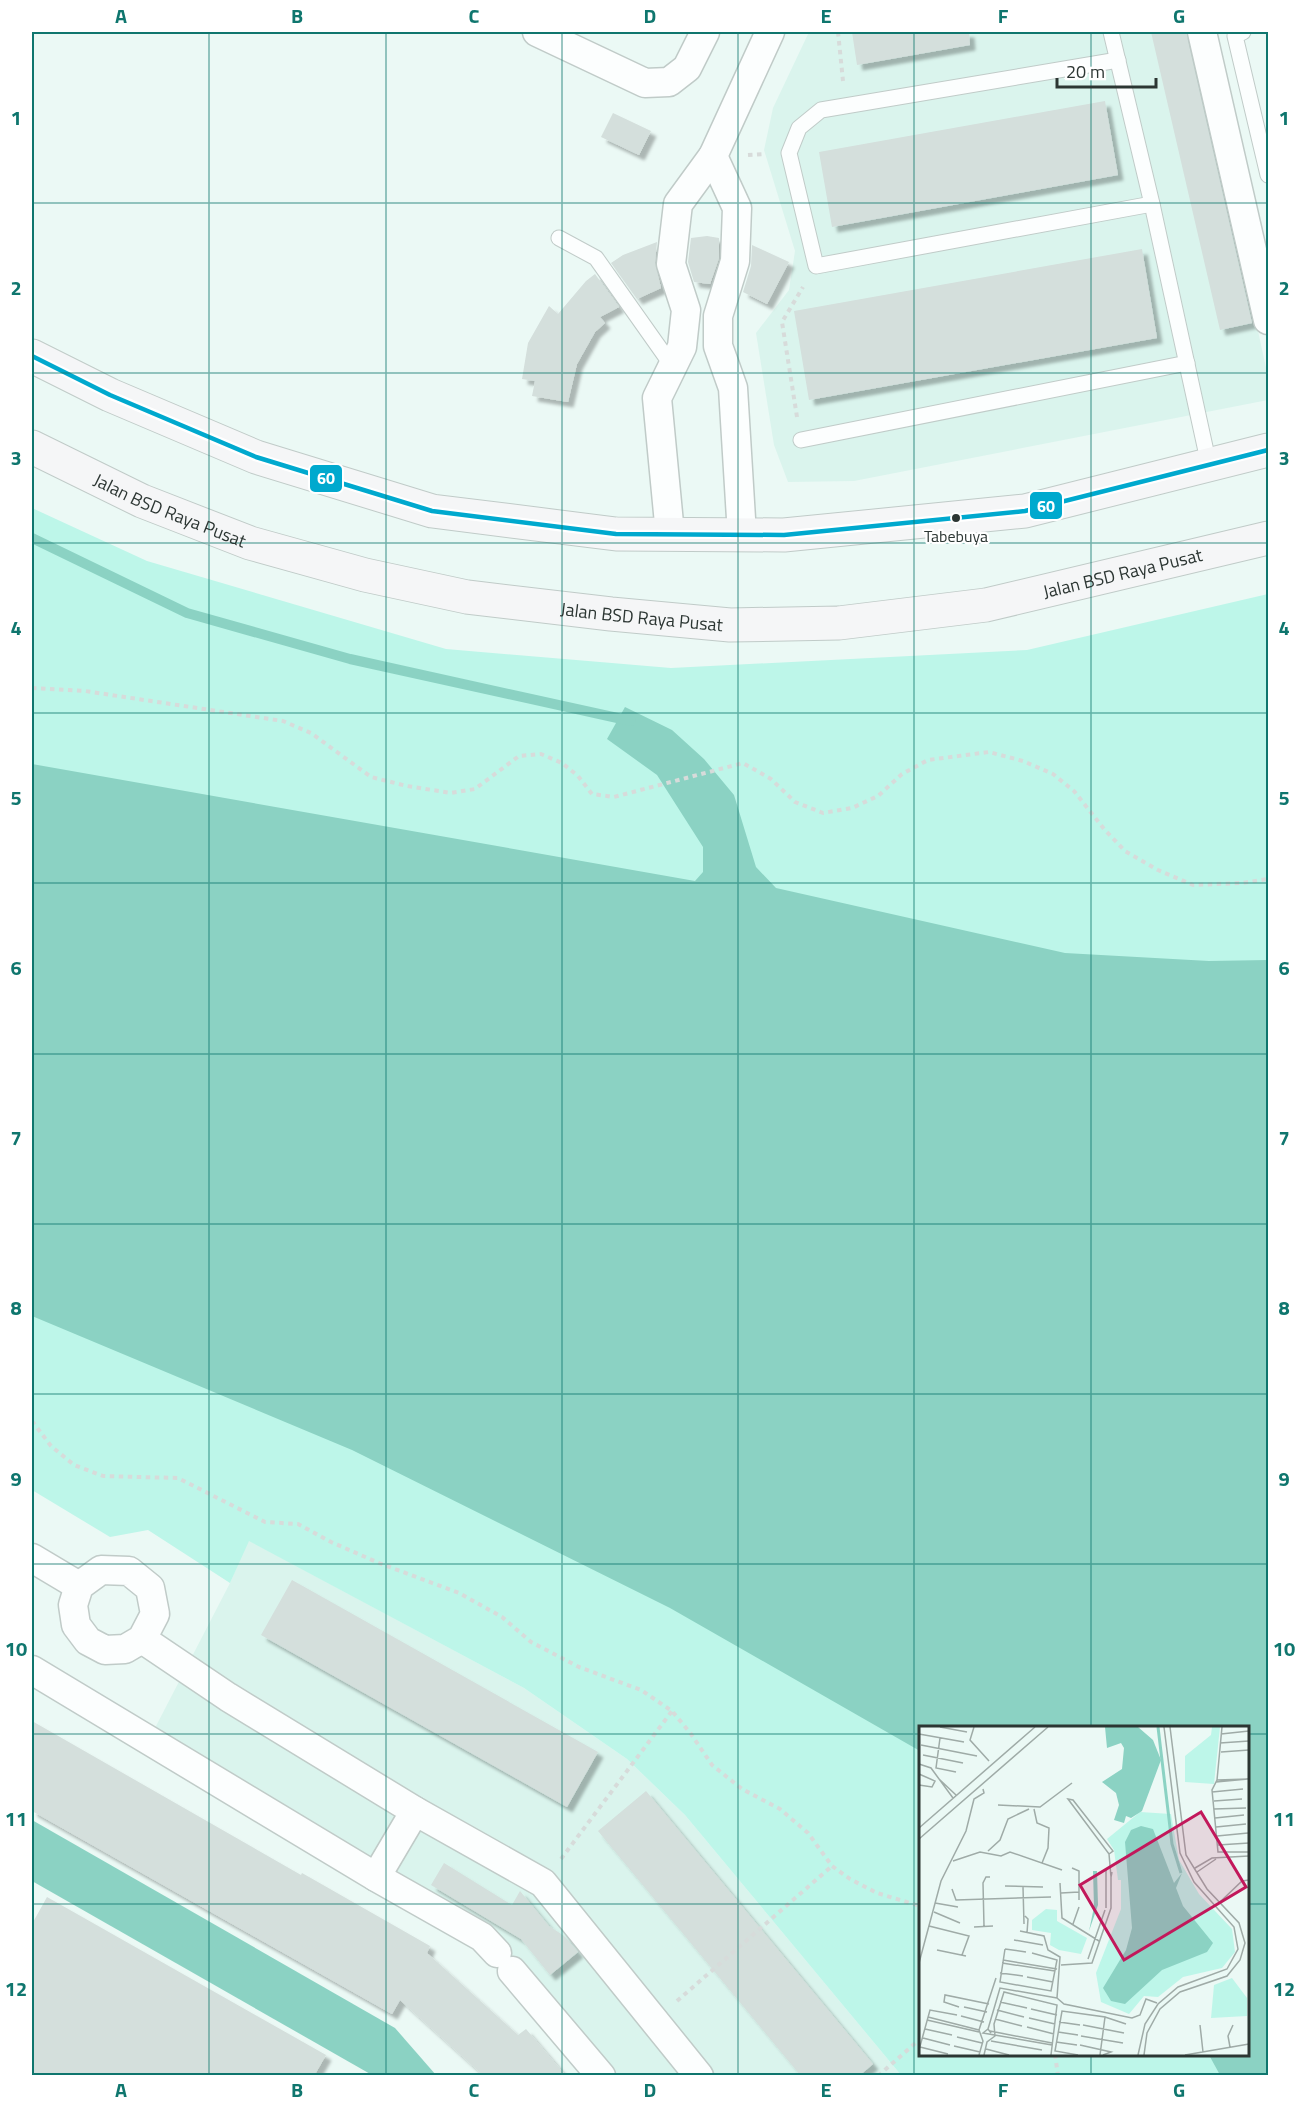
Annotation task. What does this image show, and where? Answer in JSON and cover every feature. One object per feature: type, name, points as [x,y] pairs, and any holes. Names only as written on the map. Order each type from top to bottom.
[{"type":"main road","points":[[32,356],[110,395],[256,457],[432,511],[616,534],[783,535],[1025,511],[1269,450]]},
{"type":"main road","name":"Jalan BSD Raya Pusat","points":[[32,447],[142,501],[250,543],[365,575],[467,597],[730,625],[839,624],[986,605],[1269,538]]},
{"type":"street","points":[[548,34],[645,83],[669,82],[687,68],[705,32]]},
{"type":"street","points":[[670,534],[657,398],[678,357],[686,310],[671,264],[678,204],[713,156],[771,32]]},
{"type":"street","points":[[1202,32],[1269,320]]},
{"type":"street","points":[[713,156],[737,208],[735,261],[718,316],[718,346],[733,388],[742,535]]},
{"type":"street","points":[[678,357],[718,346]]},
{"type":"street","points":[[32,1558],[79,1586]]},
{"type":"street","points":[[101,1569],[129,1571],[150,1588],[155,1614],[142,1639],[125,1649],[105,1650],[87,1641],[76,1625],[73,1605],[79,1586],[101,1569]]},
{"type":"street","points":[[142,1639],[228,1696],[415,1811],[543,1883],[699,2076]]},
{"type":"street","points":[[32,1670],[376,1877],[483,1937],[601,2076]]},
{"type":"street","points":[[376,1877],[415,1811]]},
{"type":"lane","points":[[1111,32],[1152,204],[1209,465]]},
{"type":"lane","points":[[1243,32],[1235,36],[1269,175]]},
{"type":"lane","points":[[1118,60],[821,110],[799,128],[789,153],[816,266],[1152,204]]},
{"type":"lane","points":[[558,238],[596,258],[678,357]]},
{"type":"lane","points":[[801,440],[1186,363]]},
{"type":"path","points":[[838,32],[845,106]]},
{"type":"path","points":[[713,156],[789,153]]},
{"type":"path","points":[[801,440],[783,322],[816,266]]},
{"type":"path","points":[[32,688],[85,691],[283,721],[310,733],[371,777],[406,786],[451,793],[475,789],[519,756],[541,754],[562,763],[578,776],[592,794],[614,797],[743,763],[771,779],[795,802],[823,813],[852,808],[878,796],[902,774],[928,760],[989,752],[1023,761],[1053,774],[1074,791],[1104,829],[1125,850],[1158,870],[1193,885],[1242,883],[1269,879]]},
{"type":"path","points":[[32,1421],[51,1446],[74,1465],[103,1476],[178,1478],[264,1522],[298,1524],[331,1542],[379,1563],[459,1593],[502,1617],[531,1642],[579,1666],[641,1690],[672,1711],[712,1765],[742,1789],[787,1815],[808,1833],[832,1866],[850,1880],[877,1893],[919,1905]]},
{"type":"path","points":[[543,1883],[672,1711]]},
{"type":"path","points":[[655,2020],[832,1866]]},
{"type":"path","points":[[878,2076],[919,2041]]},
{"type":"path","points":[[1055,2056],[1058,2076]]},
{"type":"shaded area","points":[[809,32],[1193,32],[1268,377],[1268,400],[854,481],[788,482],[774,445],[756,333],[789,290],[795,251],[764,150],[773,108]]},
{"type":"shaded area","points":[[32,508],[147,561],[446,649],[671,668],[1027,650],[1268,594],[1268,2075],[901,2075],[685,1815],[627,1759],[524,1688],[249,1541],[230,1583],[148,1530],[110,1537],[32,1490]]},
{"type":"shaded area","points":[[625,707],[672,730],[704,759],[734,795],[756,867],[776,888],[1065,953],[1209,961],[1268,960],[1268,2075],[1220,2075],[1210,2056],[1249,2056],[1249,1726],[919,1726],[919,1750],[670,1608],[352,1450],[32,1316],[32,764],[695,881],[703,872],[703,847],[657,775],[607,739]]},
{"type":"shaded area","points":[[248,1540],[524,1688],[627,1759],[685,1815],[901,2075],[597,2075],[463,1918],[155,1728],[230,1583]]},
{"type":"shaded area","points":[[32,1820],[395,2028],[436,2075],[372,2075],[32,1881]]},
{"type":"building","points":[[852,32],[969,32],[970,45],[857,65]]},
{"type":"building","points":[[1151,32],[1186,32],[1252,323],[1220,330]]},
{"type":"building","points":[[1105,101],[1118,175],[832,227],[819,152]]},
{"type":"building","points":[[613,113],[651,131],[639,155],[601,137]]},
{"type":"building","points":[[707,236],[719,238],[719,258],[710,284],[694,282],[688,262],[691,238]]},
{"type":"building","points":[[657,242],[655,263],[661,288],[637,299],[611,263],[623,255]]},
{"type":"building","points":[[752,245],[789,262],[767,304],[743,292],[751,266]]},
{"type":"building","points":[[1142,249],[1157,338],[809,400],[794,311]]},
{"type":"building","points":[[595,274],[619,307],[600,317],[605,323],[595,332],[577,364],[568,402],[532,396],[535,381],[522,379],[528,343],[549,306],[558,314],[586,281]]},
{"type":"building","points":[[292,1580],[598,1752],[567,1807],[261,1635]]},
{"type":"building","points":[[32,1721],[430,1946],[427,1953],[518,2035],[526,2029],[566,2076],[484,2076],[400,2000],[392,2014],[32,1811]]},
{"type":"building","points":[[646,1791],[873,2064],[859,2076],[801,2076],[598,1831]]},
{"type":"building","points":[[444,1863],[512,1905],[520,1891],[549,1926],[564,1936],[578,1952],[550,1975],[521,1939],[431,1885]]},
{"type":"building","points":[[47,1897],[326,2055],[314,2076],[32,2076],[32,1924]]},
{"type":"waterway","points":[[32,538],[187,613],[350,659],[631,721]]},
{"type":"transit line","name":"60","points":[[32,356],[110,395],[256,457],[432,511],[616,534],[784,535],[1025,511],[1268,450]]},
{"type":"place","name":"Tabebuya","points":[[956,518]]}]
